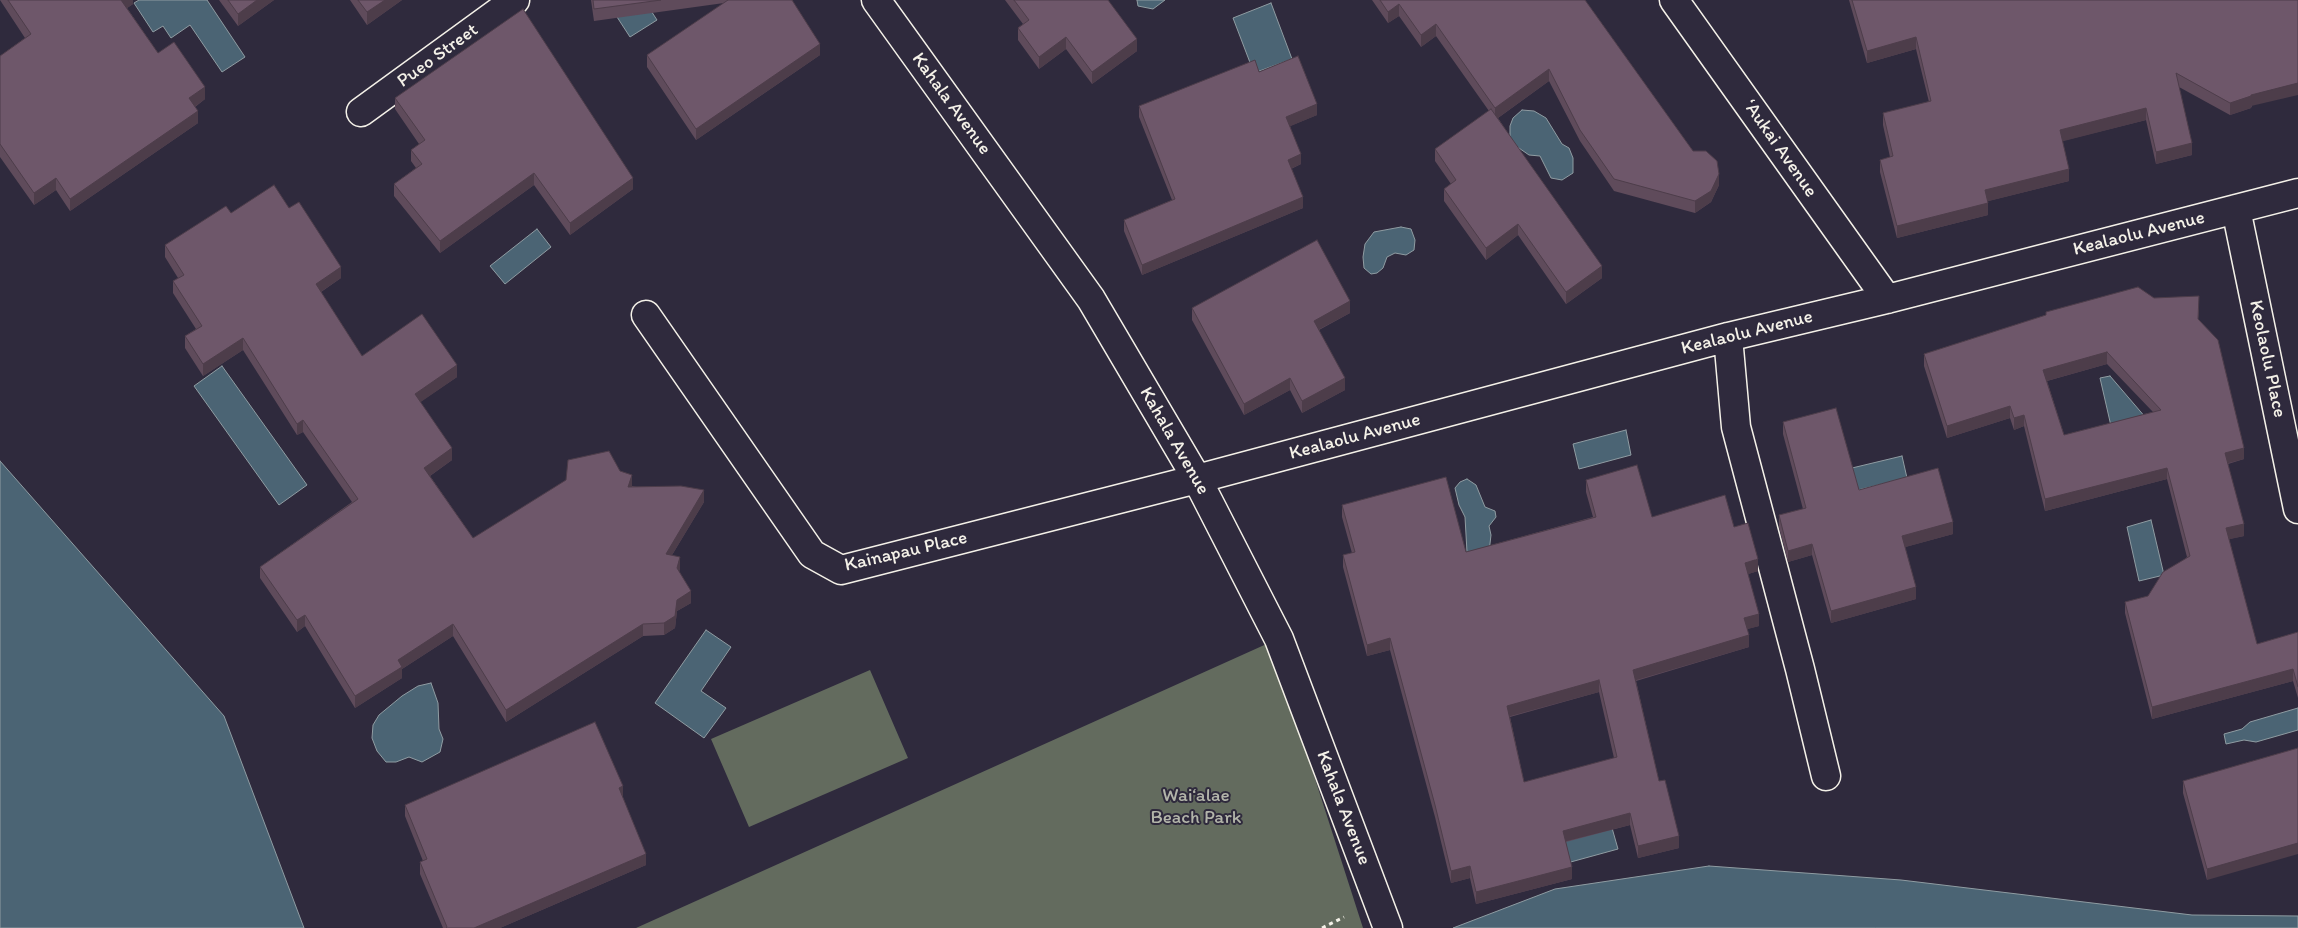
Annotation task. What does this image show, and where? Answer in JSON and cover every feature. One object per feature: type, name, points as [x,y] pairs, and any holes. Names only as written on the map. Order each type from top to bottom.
[{"type":"street","name":"Pueo Street","points":[[361,112],[515,0]]},
{"type":"street","name":"Kahala Avenue","points":[[876,0],[1091,299],[1197,479],[1279,638],[1388,928]]},
{"type":"street","name":"ʻAukai Avenue","points":[[1674,0],[1887,299]]},
{"type":"street","name":"Kealaolu Avenue","points":[[1197,479],[1728,337],[1887,299],[2298,193]]},
{"type":"street","name":"Keolaolu Place","points":[[2236,209],[2298,509]]},
{"type":"street","name":"Kainapau Place","points":[[646,315],[812,554],[841,570],[1197,479]]},
{"type":"street","points":[[1728,337],[1736,427],[1798,660],[1826,776]]},
{"type":"path","points":[[1322,928],[1344,917]]},
{"type":"green space","name":"Waiʻalae Beach Park","points":[[1271,642],[1363,928],[636,928]]},
{"type":"green space","points":[[870,670],[908,758],[749,827],[711,739]]},
{"type":"water","points":[[139,0],[207,0],[245,57],[222,72],[190,25],[171,38],[163,26],[153,32],[134,3]]},
{"type":"water","points":[[606,0],[644,0],[657,20],[630,37]]},
{"type":"water","points":[[1137,0],[1165,0],[1153,9],[1138,6]]},
{"type":"water","points":[[1271,3],[1292,59],[1254,73],[1233,18]]},
{"type":"water","points":[[1522,110],[1534,111],[1546,118],[1562,144],[1569,148],[1573,158],[1573,173],[1562,180],[1551,178],[1540,156],[1529,155],[1516,146],[1510,137],[1510,126],[1513,118]]},
{"type":"water","points":[[1401,227],[1411,229],[1415,240],[1414,250],[1406,255],[1395,253],[1387,257],[1383,268],[1377,273],[1371,274],[1364,268],[1365,244],[1374,232]]},
{"type":"water","points":[[537,229],[551,247],[505,284],[490,266]]},
{"type":"water","points":[[222,366],[307,485],[279,505],[194,386]]},
{"type":"water","points":[[2110,376],[2146,418],[2111,426],[2100,378]]},
{"type":"water","points":[[1626,430],[1631,455],[1579,469],[1573,444]]},
{"type":"water","points":[[1902,456],[1907,478],[1858,490],[1852,468]]},
{"type":"water","points":[[0,461],[224,716],[304,928],[0,928]]},
{"type":"water","points":[[1467,479],[1476,485],[1485,507],[1495,511],[1496,517],[1489,526],[1491,535],[1489,552],[1467,552],[1465,517],[1459,505],[1455,488],[1460,482]]},
{"type":"water","points":[[2151,520],[2164,575],[2139,581],[2127,527]]},
{"type":"water","points":[[706,630],[731,647],[701,691],[726,708],[704,738],[655,703]]},
{"type":"water","points":[[431,683],[438,703],[439,729],[443,739],[440,752],[422,762],[409,757],[396,762],[386,762],[377,751],[372,738],[373,725],[379,715],[402,696],[418,686]]},
{"type":"water","points":[[2298,708],[2298,730],[2256,742],[2244,740],[2226,744],[2224,734],[2242,729],[2250,722]]},
{"type":"water","points":[[1610,821],[1618,849],[1567,863],[1559,836]]},
{"type":"water","points":[[1709,866],[1901,880],[2192,915],[2298,916],[2298,928],[1453,928],[1555,889]]},
{"type":"building","points":[[8,0],[121,0],[158,53],[174,42],[205,87],[189,98],[198,111],[70,199],[56,178],[34,193],[0,144],[0,56],[31,34]]},
{"type":"building","points":[[228,0],[257,0],[238,14]]},
{"type":"building","points":[[358,0],[385,0],[367,12]]},
{"type":"building","points":[[593,0],[661,0],[594,9]]},
{"type":"building","points":[[728,0],[792,0],[820,44],[696,129],[647,55]]},
{"type":"building","points":[[1014,0],[1108,0],[1137,39],[1092,72],[1066,37],[1039,57],[1018,28],[1029,20]]},
{"type":"building","points":[[1380,0],[1585,0],[1693,151],[1706,151],[1717,161],[1719,174],[1711,191],[1695,201],[1614,179],[1580,130],[1549,69],[1495,108],[1436,24],[1421,35],[1399,4],[1388,12]]},
{"type":"building","points":[[1852,0],[2298,0],[2298,83],[2251,95],[2230,103],[2176,73],[2192,143],[2156,152],[2146,108],[2060,130],[2069,169],[1985,190],[1988,203],[1897,226],[1880,160],[1893,156],[1883,113],[1931,101],[1916,37],[1867,51]]},
{"type":"building","points":[[523,9],[633,178],[570,223],[534,173],[440,241],[394,184],[422,164],[411,150],[425,140],[395,98]]},
{"type":"building","points":[[1298,56],[1317,104],[1286,117],[1301,154],[1288,160],[1303,197],[1142,265],[1124,220],[1175,199],[1139,106],[1255,60],[1259,72]]},
{"type":"building","points":[[1491,109],[1602,266],[1566,292],[1518,224],[1486,248],[1444,189],[1456,180],[1435,149]]},
{"type":"building","points":[[274,185],[289,208],[299,202],[341,267],[316,284],[362,356],[422,314],[457,365],[415,394],[452,448],[424,468],[473,538],[566,480],[568,460],[609,451],[620,471],[632,475],[628,487],[681,486],[704,490],[666,554],[680,557],[677,568],[691,591],[677,600],[675,616],[664,623],[643,624],[506,710],[453,624],[398,660],[402,667],[355,696],[305,615],[297,620],[260,567],[358,499],[303,420],[297,424],[243,338],[203,364],[185,336],[202,326],[173,281],[184,275],[165,245],[226,206],[231,213]]},
{"type":"building","points":[[1317,240],[1350,301],[1314,321],[1345,378],[1302,401],[1290,378],[1244,404],[1192,308]]},
{"type":"building","points":[[2138,287],[2154,298],[2199,296],[2198,319],[2218,340],[2244,448],[2225,453],[2244,524],[2226,528],[2257,644],[2298,632],[2298,687],[2293,669],[2152,707],[2125,602],[2148,596],[2163,572],[2190,556],[2167,468],[2045,499],[2024,415],[2014,418],[2010,406],[1947,426],[1924,354],[2046,315],[2046,312]],"holes":[[[2107,352],[2161,410],[2064,435],[2043,370]]]},
{"type":"building","points":[[1836,408],[1859,490],[1938,468],[1953,522],[1902,536],[1916,587],[1831,611],[1812,544],[1788,551],[1779,515],[1806,508],[1783,422]]},
{"type":"building","points":[[1637,465],[1652,517],[1725,495],[1734,527],[1748,523],[1758,559],[1745,563],[1759,614],[1744,618],[1749,635],[1633,670],[1659,781],[1665,780],[1679,836],[1638,846],[1630,813],[1563,831],[1572,867],[1476,892],[1470,866],[1451,871],[1390,638],[1367,645],[1343,555],[1355,552],[1342,505],[1446,477],[1466,552],[1596,517],[1586,480]],"holes":[[[1599,680],[1617,757],[1524,782],[1507,706]]]},
{"type":"building","points":[[595,722],[623,786],[619,788],[646,854],[474,928],[446,928],[420,862],[427,859],[405,805]]},
{"type":"building","points":[[2298,748],[2298,843],[2207,869],[2183,781]]}]
